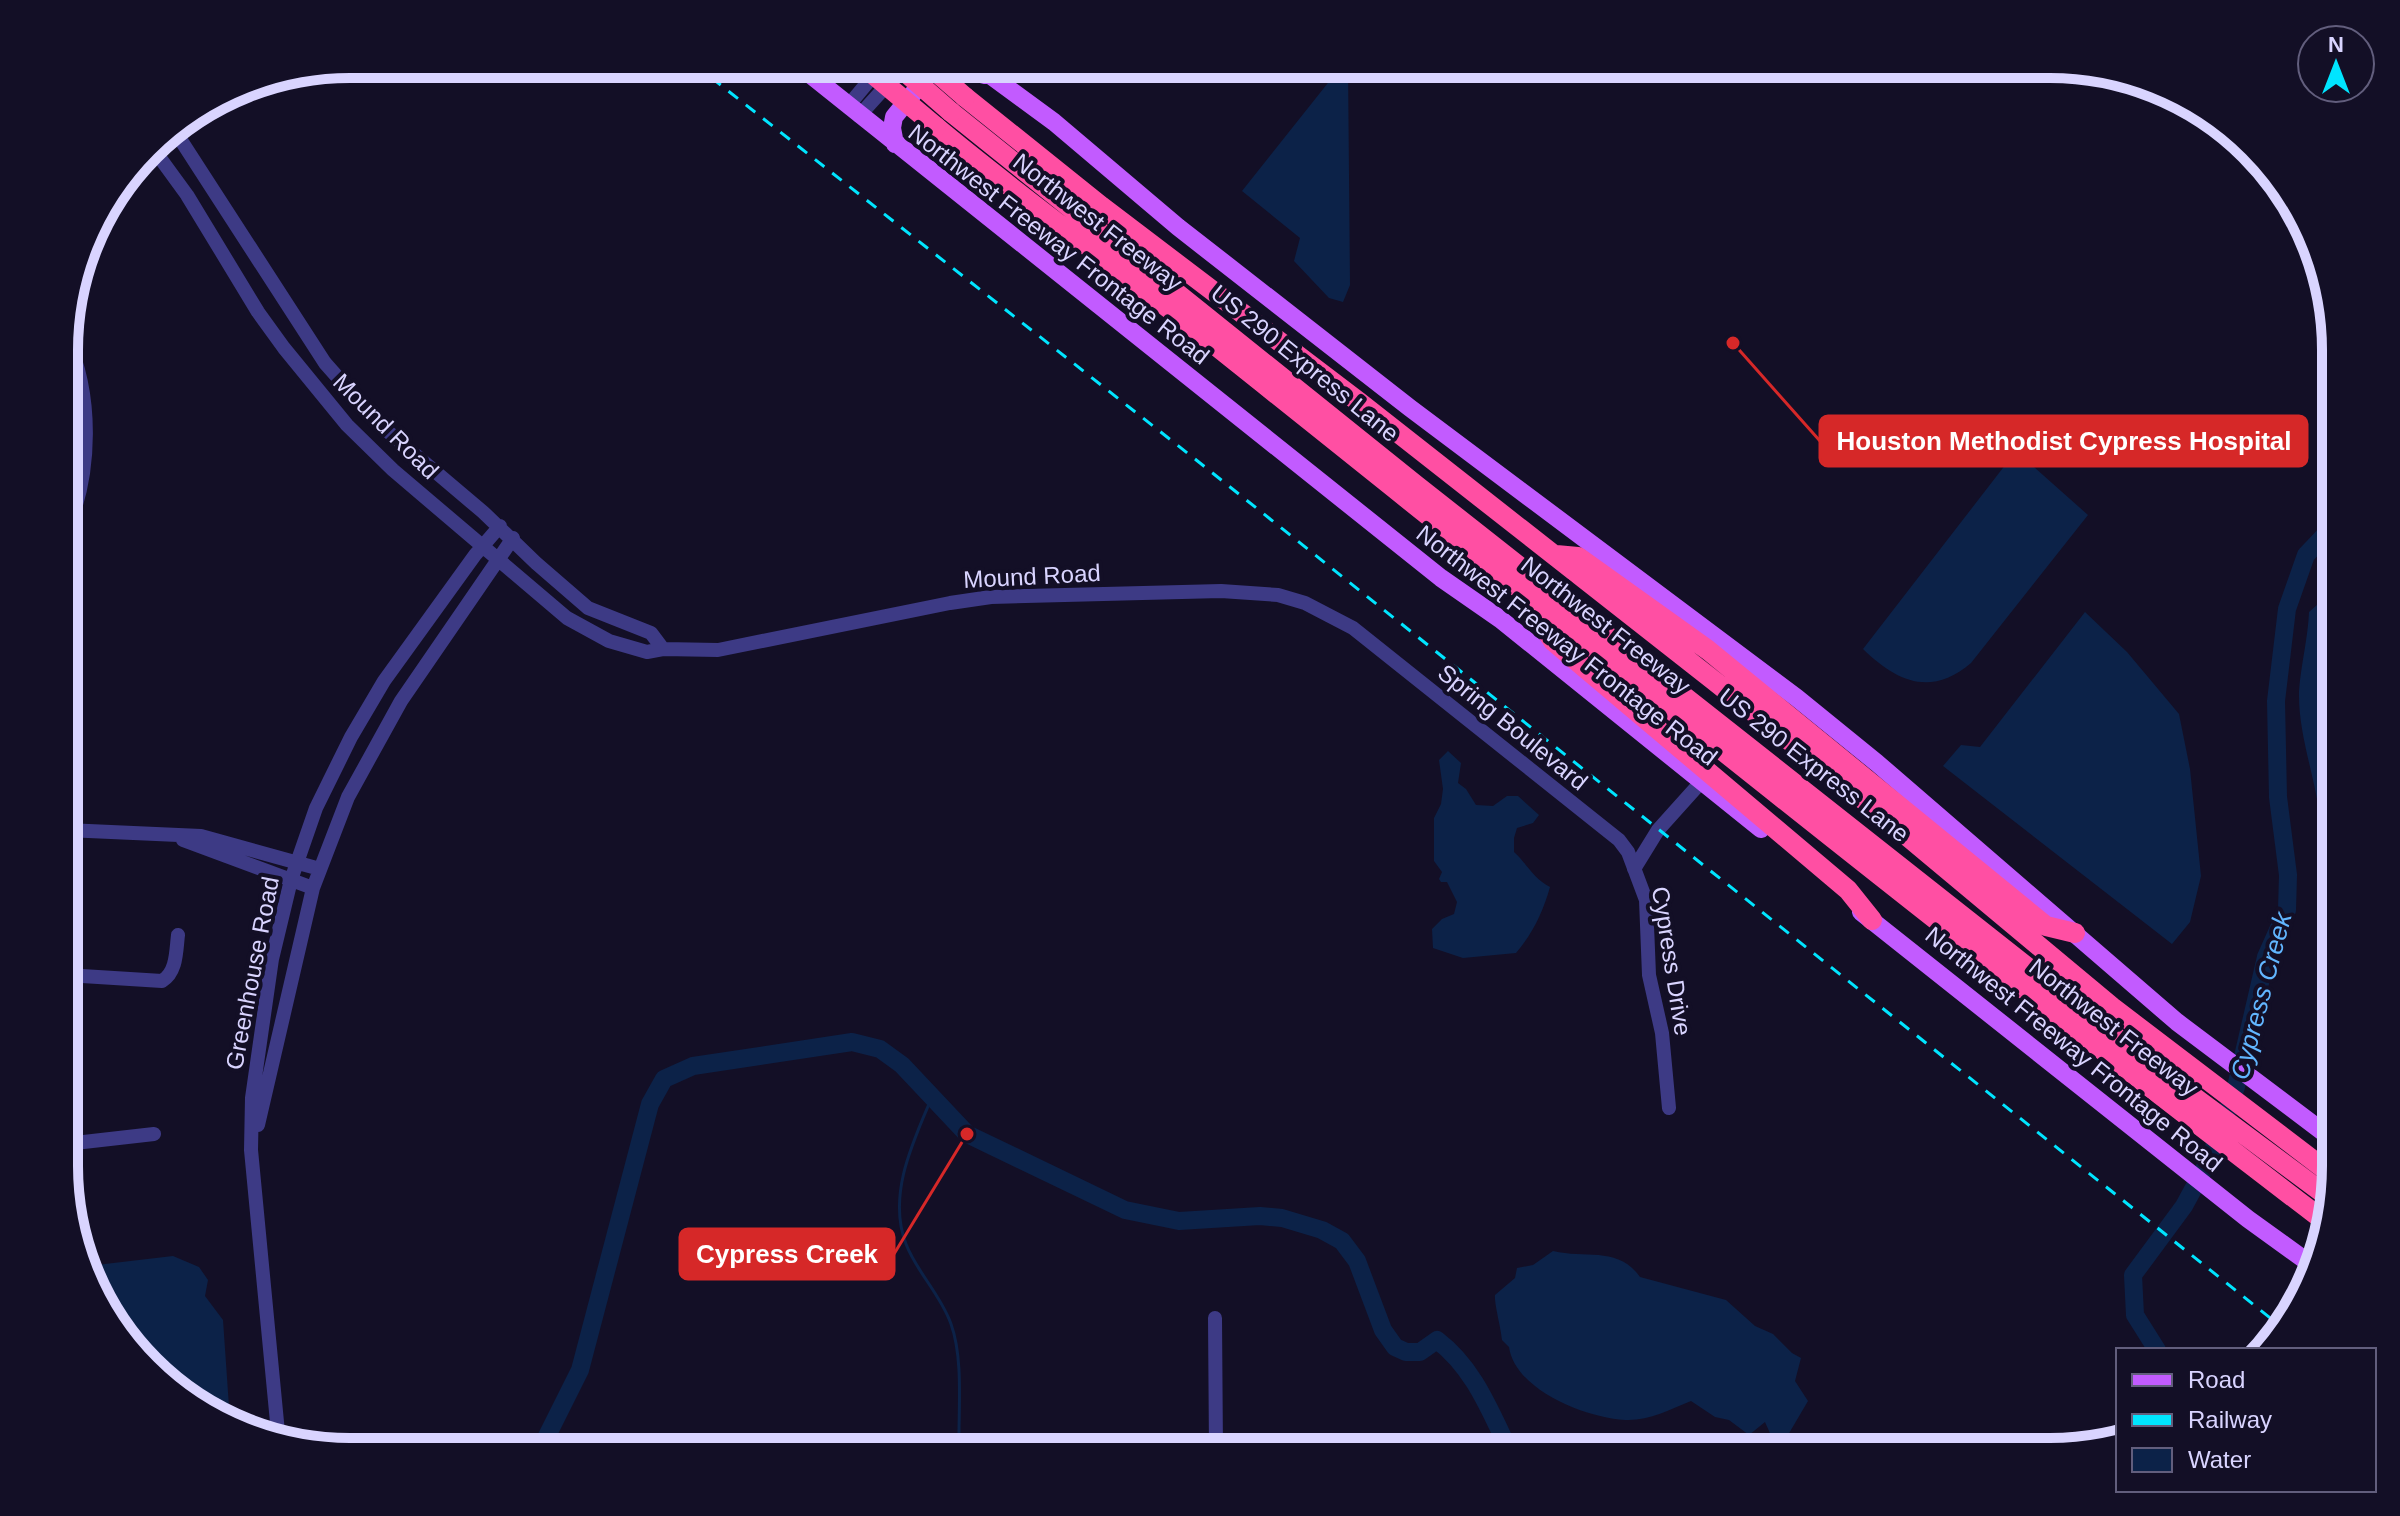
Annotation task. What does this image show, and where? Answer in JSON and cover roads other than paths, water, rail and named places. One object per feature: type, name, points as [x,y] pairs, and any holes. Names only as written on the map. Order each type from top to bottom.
[{"type":"highway","name":"Northwest Freeway","points":[[878,79],[2153,1091],[2273,1156],[2321,1172]]},
{"type":"highway","name":"US 290 Express Lane","points":[[919,79],[958,104],[1429,495],[2159,1071],[2320,1191]]},
{"type":"highway","name":"Northwest Freeway","points":[[938,79],[958,104],[1101,206],[1348,393],[1829,772],[2034,944],[2169,1052],[2273,1156],[2318,1213]]},
{"type":"highway","points":[[1554,555],[1578,557],[1634,596],[1821,740],[2046,926],[2075,933]]},
{"type":"highway","points":[[1520,591],[1553,641],[1848,890],[1872,920]]},
{"type":"main road","name":"Northwest Freeway Frontage Road","points":[[814,79],[1441,578],[1500,619],[2248,1219],[2305,1260]]},
{"type":"main road","points":[[895,144],[892,128],[894,117],[925,79]]},
{"type":"main road","points":[[993,79],[1054,122],[1178,227],[1410,408],[1797,698],[2177,1022],[2321,1131]]},
{"type":"street","points":[[853,111],[874,79]]},
{"type":"street","points":[[853,111],[889,79]]},
{"type":"street","name":"Mound Road","points":[[180,138],[325,363],[379,424],[500,526],[536,563],[588,608],[651,633],[663,649]]},
{"type":"street","name":"Mound Road","points":[[159,157],[187,195],[258,312],[347,425],[393,470],[567,618],[609,641],[647,652],[663,649],[718,650],[950,603],[1024,595],[1221,591],[1278,595],[1305,603],[1353,628]]},
{"type":"street","points":[[78,374],[85,431],[78,488]]},
{"type":"street","name":"Greenhouse Road","points":[[278,1428],[251,1150],[252,1098],[272,959],[291,880],[316,808],[351,737],[384,681],[500,526]]},
{"type":"street","name":"Greenhouse Road","points":[[251,1150],[313,888],[348,797],[401,701],[513,538]]},
{"type":"street","name":"Spring Boulevard","points":[[1353,628],[1619,840],[1628,852],[1634,869]]},
{"type":"street","points":[[1634,869],[1658,830],[1702,781]]},
{"type":"street","points":[[78,831],[201,836],[320,869]]},
{"type":"street","points":[[175,836],[313,888]]},
{"type":"street","name":"Cypress Drive","points":[[1634,869],[1646,900],[1649,975],[1662,1033],[1669,1108]]},
{"type":"street","points":[[78,976],[162,981],[173,970],[178,935]]},
{"type":"street","points":[[78,1143],[154,1134]]},
{"type":"street","points":[[1215,1318],[1216,1437]]},
{"type":"water","points":[[1332,78],[1348,78],[1350,285],[1343,302],[1329,298],[1294,261],[1300,238],[1242,191]]},
{"type":"water","points":[[2016,451],[2088,515],[1971,663],[1956,674],[1928,682],[1902,677],[1889,670],[1863,649]]},
{"type":"water","points":[[2321,601],[2321,828],[2299,707],[2309,612]]},
{"type":"water","points":[[2085,612],[2127,652],[2179,714],[2190,769],[2201,876],[2190,922],[2172,944],[1943,766],[1961,745],[1980,747]]},
{"type":"water","points":[[1448,751],[1461,763],[1458,783],[1476,805],[1493,806],[1507,796],[1518,796],[1539,815],[1533,823],[1517,828],[1514,852],[1550,887],[1537,922],[1516,953],[1463,958],[1433,948],[1432,929],[1442,919],[1454,914],[1457,902],[1447,882],[1439,879],[1442,872],[1434,861],[1434,818],[1441,804],[1443,789],[1439,760]]},
{"type":"water","points":[[1553,1251],[1601,1255],[1622,1261],[1640,1277],[1726,1300],[1755,1326],[1773,1334],[1801,1358],[1795,1381],[1808,1401],[1787,1437],[1772,1437],[1765,1422],[1749,1435],[1729,1420],[1715,1417],[1691,1401],[1642,1419],[1625,1420],[1591,1414],[1555,1399],[1524,1376],[1514,1362],[1509,1347],[1502,1340],[1496,1304],[1495,1295],[1515,1278],[1517,1268],[1533,1265]]},
{"type":"water","points":[[173,1256],[199,1267],[208,1280],[205,1296],[223,1320],[229,1410],[171,1371],[145,1345],[114,1302],[97,1265]]},
{"type":"waterway","name":"Cypress Creek","points":[[2156,1348],[2135,1315],[2133,1275],[2184,1206],[2210,1158],[2236,1087],[2266,957],[2287,910],[2288,875],[2278,797],[2276,701],[2287,609],[2306,555],[2321,539]]},
{"type":"waterway","name":"Cypress Creek","points":[[546,1438],[580,1370],[650,1104],[664,1079],[693,1066],[852,1042],[880,1049],[902,1065],[967,1134],[1125,1210],[1179,1221],[1260,1216],[1282,1218],[1322,1230],[1342,1241],[1357,1261],[1383,1330],[1395,1347],[1406,1352],[1420,1352],[1437,1340],[1471,1377],[1503,1437]]},
{"type":"waterway","points":[[932,1097],[910,1150],[899,1207],[906,1244],[947,1313],[955,1338],[959,1370],[959,1438]]},
{"type":"railway","points":[[713,79],[1200,463],[2273,1321]]},
{"type":"place","name":"Houston Methodist Cypress Hospital","points":[[1733,343]]},
{"type":"place","name":"Cypress Creek","points":[[967,1134]]}]
